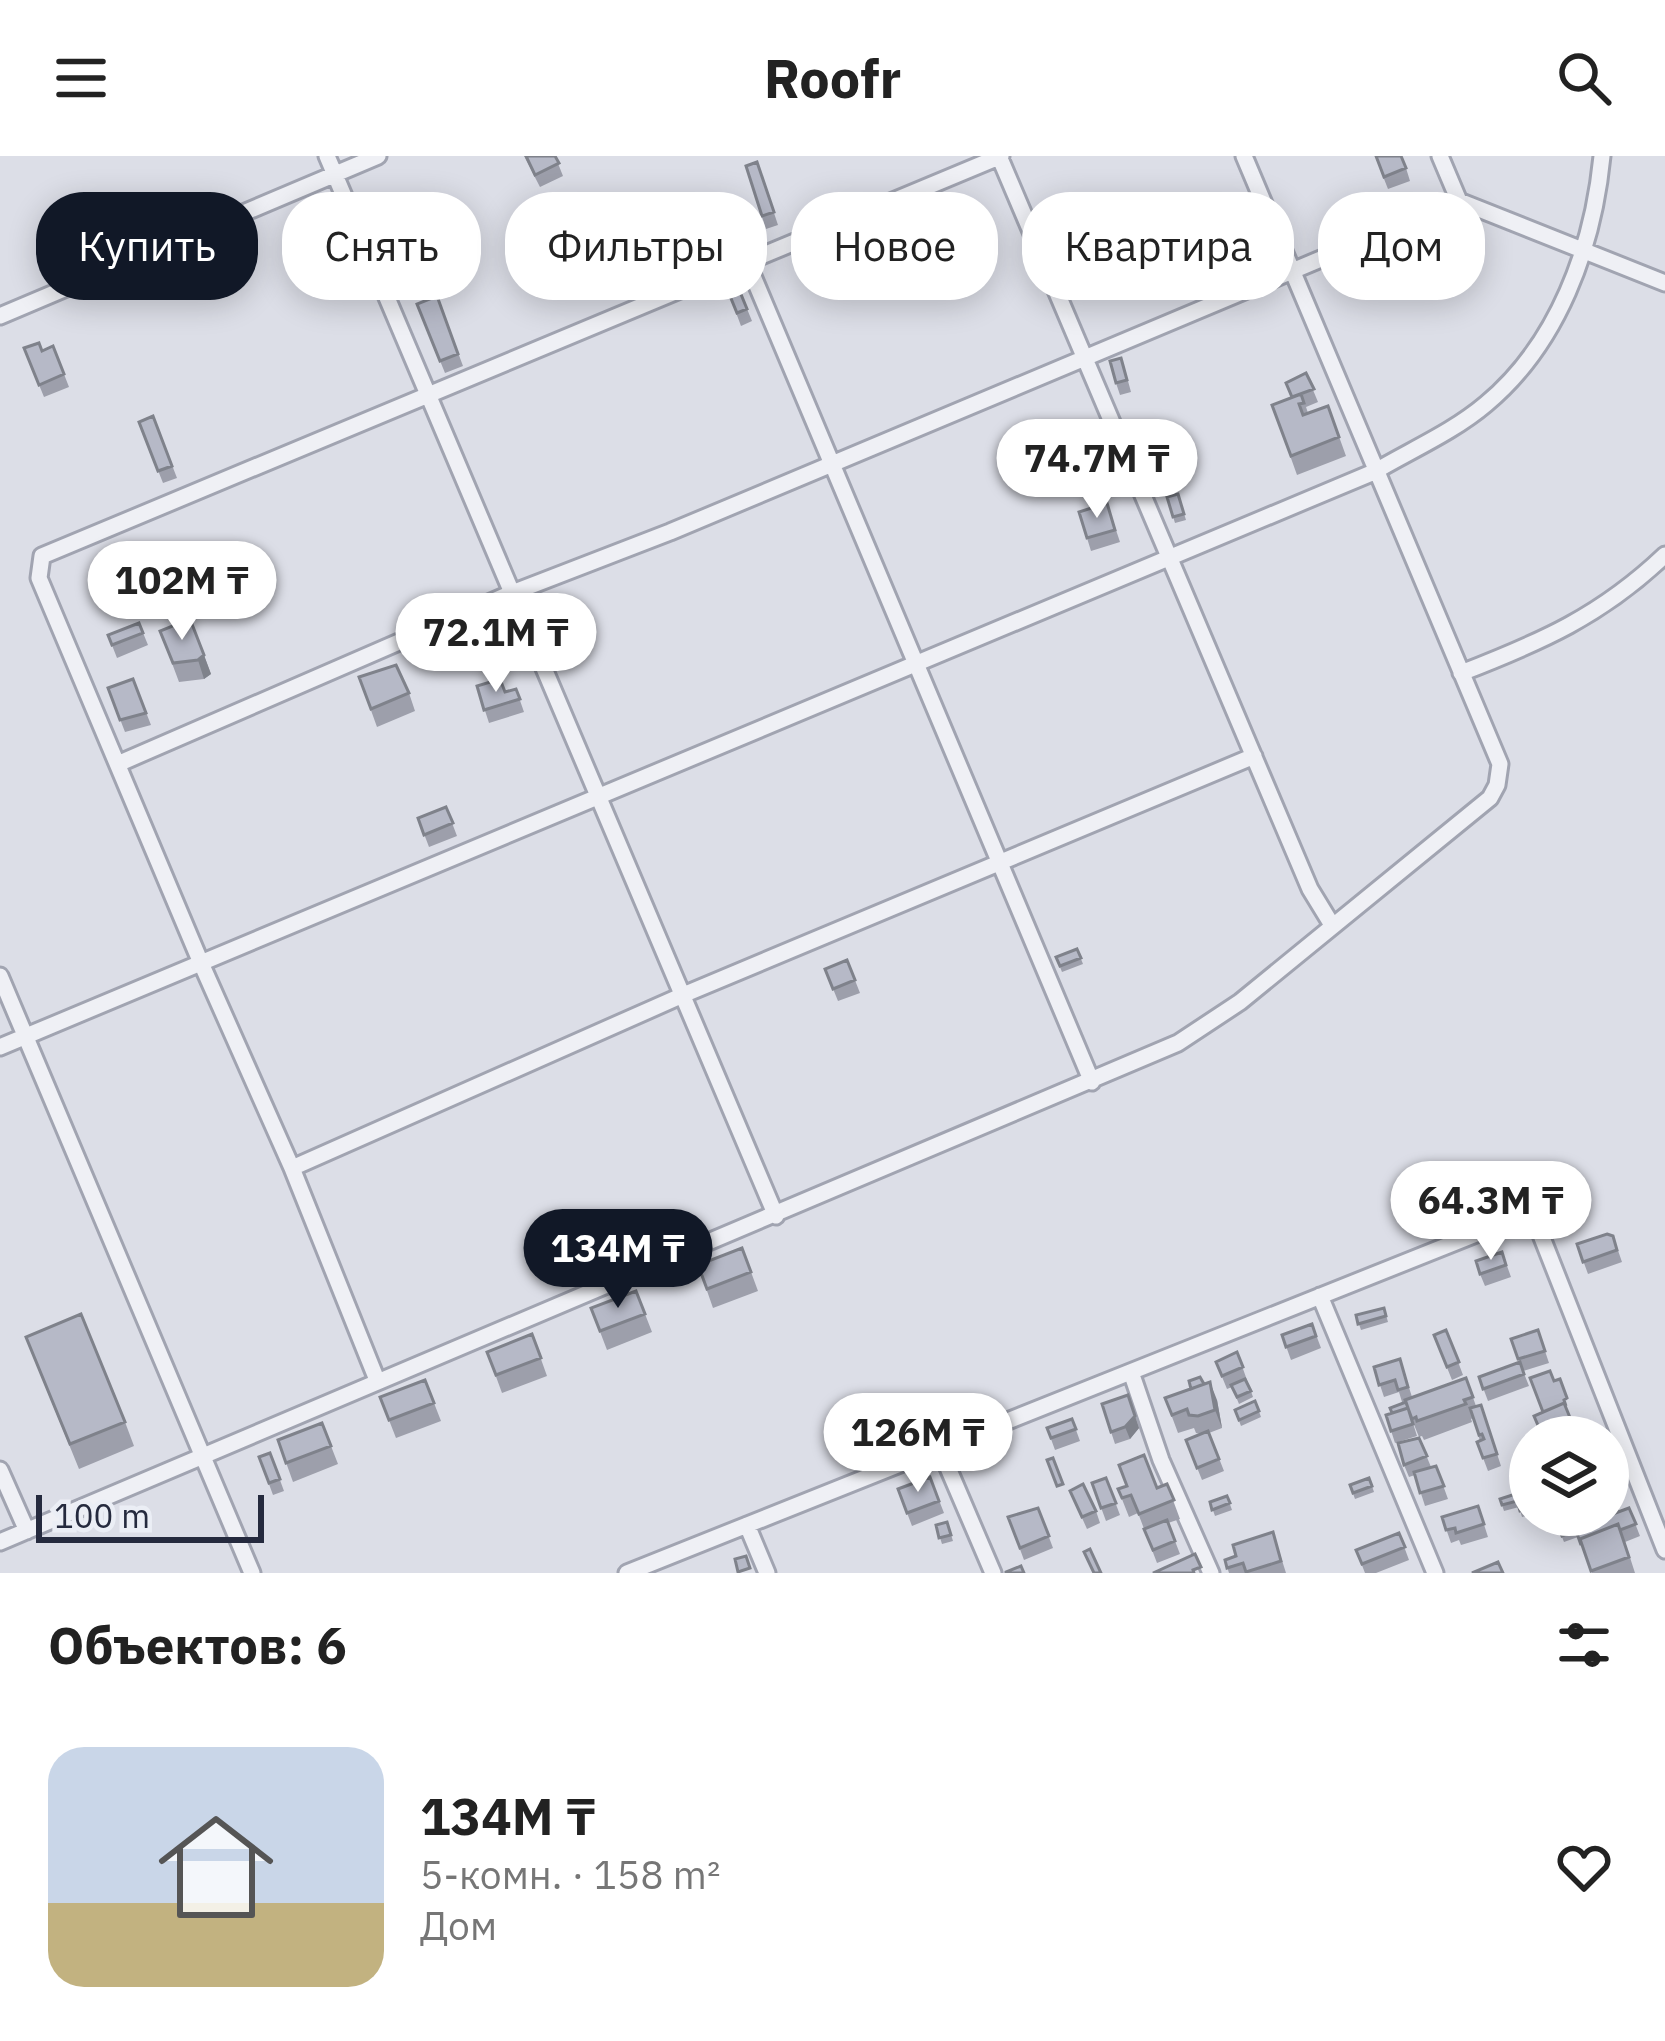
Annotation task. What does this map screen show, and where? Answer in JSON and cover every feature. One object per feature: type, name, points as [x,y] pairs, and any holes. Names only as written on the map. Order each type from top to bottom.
[{"type":"street","points":[[327,156],[776,1216]]},
{"type":"street","points":[[0,316],[378,156]]},
{"type":"street","points":[[767,254],[1000,156],[1310,889],[1332,925]]},
{"type":"street","points":[[1244,156],[1259,192]]},
{"type":"street","points":[[1440,156],[1455,192]]},
{"type":"street","points":[[0,1047],[1374,472],[1484,406],[1514,378],[1550,332],[1583,251],[1602,156]]},
{"type":"street","points":[[1485,211],[1665,283]]},
{"type":"street","points":[[0,1542],[1092,1082],[1207,1027],[1490,798],[1500,764],[1294,278]]},
{"type":"street","points":[[377,1380],[292,1168],[39,578],[42,556],[657,300]]},
{"type":"street","points":[[763,300],[1092,1082]]},
{"type":"street","points":[[120,763],[512,593],[1221,300]]},
{"type":"street","points":[[1461,673],[1554,637],[1622,592],[1665,555]]},
{"type":"street","points":[[292,1168],[683,995],[1254,756]]},
{"type":"street","points":[[0,976],[252,1573]]},
{"type":"street","points":[[627,1573],[1510,1220],[1539,1230],[1665,1550]]},
{"type":"street","points":[[1320,1296],[1435,1573]]},
{"type":"street","points":[[1131,1372],[1161,1460],[1211,1573]]},
{"type":"street","points":[[940,1449],[993,1573]]},
{"type":"street","points":[[0,1470],[27,1532]]},
{"type":"street","points":[[747,1526],[767,1573]]},
{"type":"building","points":[[526,156],[555,156],[559,163],[535,175]]},
{"type":"building","points":[[1376,156],[1401,156],[1406,168],[1384,177]]},
{"type":"building","points":[[757,162],[774,212],[767,214],[767,192],[754,192],[746,166]]},
{"type":"building","points":[[438,300],[458,354],[440,361],[417,304]]},
{"type":"building","points":[[732,300],[743,300],[747,309],[737,313]]},
{"type":"building","points":[[39,343],[42,351],[53,346],[64,374],[39,385],[24,348]]},
{"type":"building","points":[[1121,358],[1127,380],[1116,383],[1110,361]]},
{"type":"building","points":[[1306,373],[1314,389],[1292,397],[1286,383]]},
{"type":"building","points":[[1301,394],[1303,415],[1328,406],[1339,437],[1291,456],[1272,405]]},
{"type":"building","points":[[153,416],[172,466],[158,471],[139,422]]},
{"type":"building","points":[[1178,494],[1184,514],[1173,517],[1167,497]]},
{"type":"building","points":[[1107,503],[1115,530],[1087,538],[1079,512]]},
{"type":"building","points":[[190,619],[204,655],[173,663],[160,631]]},
{"type":"building","points":[[139,623],[143,633],[112,645],[108,635]]},
{"type":"building","points":[[396,665],[409,693],[371,709],[359,677]]},
{"type":"building","points":[[133,679],[146,713],[120,720],[108,688]]},
{"type":"building","points":[[500,679],[505,692],[516,689],[520,699],[484,710],[477,686]]},
{"type":"building","points":[[446,807],[453,823],[424,835],[418,818]]},
{"type":"building","points":[[1077,949],[1081,958],[1060,966],[1056,957]]},
{"type":"building","points":[[847,960],[855,980],[833,989],[825,969]]},
{"type":"building","points":[[1613,1236],[1617,1250],[1583,1262],[1577,1244]]},
{"type":"building","points":[[742,1248],[751,1272],[707,1289],[698,1265]]},
{"type":"building","points":[[1502,1252],[1506,1265],[1480,1274],[1476,1261]]},
{"type":"building","points":[[636,1291],[645,1314],[600,1331],[591,1308]]},
{"type":"building","points":[[1384,1308],[1386,1316],[1358,1324],[1356,1315]]},
{"type":"building","points":[[81,1314],[125,1422],[70,1444],[26,1337]]},
{"type":"building","points":[[1312,1324],[1316,1336],[1286,1347],[1282,1335]]},
{"type":"building","points":[[1446,1330],[1459,1362],[1447,1367],[1434,1335]]},
{"type":"building","points":[[1538,1330],[1545,1351],[1518,1359],[1511,1339]]},
{"type":"building","points":[[532,1334],[541,1358],[496,1375],[487,1352]]},
{"type":"building","points":[[1237,1352],[1243,1367],[1222,1376],[1216,1362]]},
{"type":"building","points":[[1400,1359],[1408,1387],[1398,1390],[1395,1380],[1379,1385],[1374,1367]]},
{"type":"building","points":[[1520,1362],[1524,1374],[1483,1389],[1479,1377]]},
{"type":"building","points":[[1550,1371],[1554,1381],[1560,1379],[1566,1406],[1543,1412],[1530,1378]]},
{"type":"building","points":[[1200,1377],[1204,1384],[1191,1389],[1189,1381]]},
{"type":"building","points":[[1466,1378],[1473,1397],[1464,1400],[1466,1404],[1412,1419],[1405,1400]]},
{"type":"building","points":[[1245,1379],[1251,1391],[1237,1397],[1231,1385]]},
{"type":"building","points":[[425,1380],[434,1403],[389,1420],[380,1397]]},
{"type":"building","points":[[1210,1382],[1215,1410],[1198,1416],[1189,1415],[1187,1409],[1172,1415],[1165,1398]]},
{"type":"building","points":[[1128,1395],[1135,1416],[1125,1427],[1111,1432],[1102,1404]]},
{"type":"building","points":[[1255,1401],[1259,1411],[1239,1420],[1235,1410]]},
{"type":"building","points":[[1406,1402],[1408,1408],[1392,1413],[1390,1408]]},
{"type":"building","points":[[1564,1403],[1569,1416],[1534,1416]]},
{"type":"building","points":[[1481,1405],[1497,1454],[1483,1458],[1477,1442],[1484,1439],[1470,1408]]},
{"type":"building","points":[[1408,1408],[1413,1424],[1391,1431],[1386,1415]]},
{"type":"building","points":[[1072,1419],[1076,1429],[1051,1438],[1047,1428]]},
{"type":"building","points":[[322,1423],[331,1446],[286,1463],[278,1440]]},
{"type":"building","points":[[1208,1431],[1219,1459],[1197,1468],[1186,1440]]},
{"type":"building","points":[[1419,1438],[1427,1456],[1404,1465],[1398,1443]]},
{"type":"building","points":[[270,1453],[280,1479],[269,1483],[259,1457]]},
{"type":"building","points":[[1144,1455],[1157,1488],[1167,1484],[1174,1500],[1139,1514],[1131,1495],[1122,1498],[1118,1489],[1127,1486],[1119,1465]]},
{"type":"building","points":[[1053,1458],[1063,1484],[1057,1486],[1047,1460]]},
{"type":"building","points":[[1436,1466],[1444,1486],[1420,1493],[1414,1472]]},
{"type":"building","points":[[930,1477],[939,1501],[907,1513],[898,1489]]},
{"type":"building","points":[[1106,1478],[1116,1503],[1101,1508],[1092,1483]]},
{"type":"building","points":[[1369,1478],[1372,1486],[1353,1493],[1350,1485]]},
{"type":"building","points":[[1083,1484],[1096,1511],[1082,1517],[1070,1491]]},
{"type":"building","points":[[1227,1496],[1230,1503],[1212,1510],[1210,1502]]},
{"type":"building","points":[[1478,1506],[1484,1524],[1456,1533],[1455,1528],[1446,1530],[1442,1517]]},
{"type":"building","points":[[1038,1508],[1049,1536],[1020,1548],[1008,1517]]},
{"type":"building","points":[[1167,1520],[1175,1541],[1153,1550],[1144,1529]]},
{"type":"building","points":[[947,1522],[951,1535],[939,1538],[936,1525]]},
{"type":"building","points":[[1273,1532],[1281,1561],[1246,1572],[1243,1563],[1227,1568],[1225,1560],[1236,1556],[1233,1545]]},
{"type":"building","points":[[1399,1533],[1405,1547],[1362,1564],[1356,1550]]},
{"type":"building","points":[[1622,1536],[1629,1557],[1591,1571],[1580,1539]]},
{"type":"building","points":[[1090,1549],[1101,1573],[1094,1573],[1084,1552]]},
{"type":"building","points":[[1195,1554],[1201,1567],[1194,1573],[1153,1573]]},
{"type":"building","points":[[746,1556],[750,1568],[738,1572],[735,1559]]},
{"type":"building","points":[[1498,1562],[1503,1573],[1472,1573]]}]
